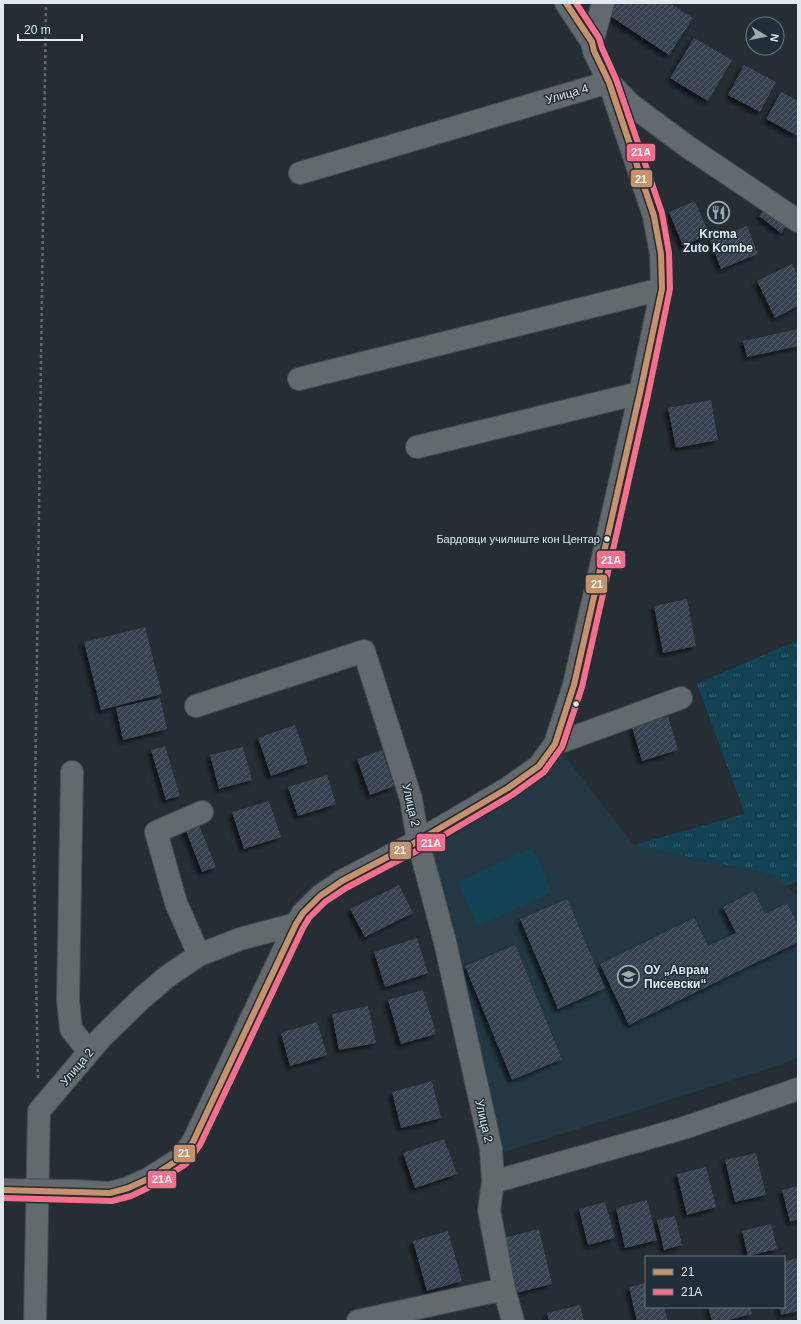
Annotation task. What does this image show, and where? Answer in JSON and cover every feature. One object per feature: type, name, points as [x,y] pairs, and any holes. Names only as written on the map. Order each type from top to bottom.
[{"type":"street","points":[[3,1190],[110,1192],[128,1188],[153,1176],[181,1158],[192,1142],[303,912],[320,896],[342,881],[418,841],[508,788],[539,766],[555,744],[574,685],[662,289],[661,254],[654,216],[609,82],[594,51],[592,42],[566,3]]},
{"type":"street","points":[[592,42],[603,3]]},
{"type":"street","points":[[609,82],[630,104],[688,147],[798,221]]},
{"type":"street","name":"Улица 4","points":[[300,173],[609,82]]},
{"type":"street","points":[[299,379],[662,289]]},
{"type":"street","points":[[417,447],[640,393]]},
{"type":"street","name":"Улица 2","points":[[196,706],[364,651],[411,799],[418,841],[445,942],[491,1149],[493,1182],[489,1210],[504,1289],[513,1321]]},
{"type":"street","points":[[555,744],[681,698]]},
{"type":"street","points":[[72,772],[68,1000],[71,1028],[89,1052]]},
{"type":"street","points":[[199,955],[176,903],[156,832],[202,812]]},
{"type":"street","name":"Улица 2","points":[[38,1111],[89,1052],[142,998],[168,976],[199,955],[240,939],[296,924]]},
{"type":"street","points":[[493,1182],[684,1128],[798,1089]]},
{"type":"street","points":[[36,1321],[38,1111]]},
{"type":"street","points":[[358,1321],[504,1289]]},
{"type":"path","points":[[38,1111],[34,869],[46,3]]},
{"type":"shaded area","name":"ОУ „Аврам Писевски“","points":[[563,754],[634,845],[773,875],[798,896],[798,1058],[502,1153],[493,1104],[423,845]]},
{"type":"green space","points":[[798,640],[798,881],[786,886],[773,875],[634,845],[745,814],[697,684]]},
{"type":"green space","points":[[532,848],[552,892],[478,926],[458,882]]},
{"type":"building","points":[[610,3],[670,3],[693,18],[669,55],[604,12]]},
{"type":"building","points":[[694,38],[732,60],[708,101],[670,78]]},
{"type":"building","points":[[744,65],[776,82],[760,112],[728,95]]},
{"type":"building","points":[[781,92],[798,101],[798,136],[766,119]]},
{"type":"building","points":[[695,201],[709,234],[683,246],[669,212]]},
{"type":"building","points":[[769,203],[791,220],[781,233],[759,216]]},
{"type":"building","points":[[747,226],[758,254],[721,269],[710,240]]},
{"type":"building","points":[[792,264],[798,275],[798,306],[775,318],[757,281]]},
{"type":"building","points":[[798,329],[798,346],[747,357],[743,341]]},
{"type":"building","points":[[711,400],[718,440],[676,448],[668,408]]},
{"type":"building","points":[[687,599],[696,646],[663,653],[654,606]]},
{"type":"building","points":[[145,627],[162,694],[101,710],[84,642]]},
{"type":"building","points":[[160,698],[167,729],[123,740],[116,708]]},
{"type":"building","points":[[668,716],[678,750],[642,761],[632,727]]},
{"type":"building","points":[[295,725],[308,763],[271,776],[258,738]]},
{"type":"building","points":[[165,746],[180,796],[166,800],[151,750]]},
{"type":"building","points":[[243,747],[252,780],[219,789],[210,755]]},
{"type":"building","points":[[382,750],[394,786],[370,795],[357,759]]},
{"type":"building","points":[[327,775],[336,804],[298,816],[288,787]]},
{"type":"building","points":[[269,801],[281,837],[244,849],[232,812]]},
{"type":"building","points":[[196,818],[216,867],[202,872],[183,823]]},
{"type":"building","points":[[399,885],[413,913],[365,937],[350,909]]},
{"type":"building","points":[[754,891],[765,914],[787,903],[798,925],[798,942],[629,1025],[600,964],[694,918],[708,946],[736,933],[723,907]]},
{"type":"building","points":[[567,899],[605,988],[558,1009],[520,919]]},
{"type":"building","points":[[417,938],[428,973],[385,987],[374,952]]},
{"type":"building","points":[[515,945],[562,1059],[512,1080],[465,966]]},
{"type":"building","points":[[423,990],[436,1034],[401,1044],[388,1000]]},
{"type":"building","points":[[368,1006],[376,1043],[339,1050],[332,1014]]},
{"type":"building","points":[[317,1022],[327,1055],[290,1066],[281,1033]]},
{"type":"building","points":[[432,1081],[441,1118],[401,1128],[392,1092]]},
{"type":"building","points":[[444,1139],[457,1174],[415,1188],[403,1153]]},
{"type":"building","points":[[756,1153],[766,1195],[735,1202],[725,1160]]},
{"type":"building","points":[[706,1167],[716,1207],[687,1215],[677,1174]]},
{"type":"building","points":[[798,1186],[798,1219],[790,1222],[782,1190]]},
{"type":"building","points":[[647,1200],[657,1240],[625,1248],[616,1208]]},
{"type":"building","points":[[605,1202],[615,1238],[588,1245],[579,1209]]},
{"type":"building","points":[[675,1216],[682,1245],[664,1250],[657,1220]]},
{"type":"building","points":[[771,1224],[777,1249],[748,1256],[742,1231]]},
{"type":"building","points":[[539,1229],[552,1284],[516,1293],[503,1238]]},
{"type":"building","points":[[448,1231],[462,1281],[427,1291],[413,1241]]},
{"type":"building","points":[[798,1258],[798,1311],[781,1315],[779,1308],[785,1308],[785,1261]]},
{"type":"building","points":[[645,1283],[645,1308],[664,1308],[668,1321],[637,1321],[629,1287]]},
{"type":"building","points":[[580,1305],[584,1321],[549,1321],[547,1313]]},
{"type":"building","points":[[708,1308],[750,1308],[752,1314],[724,1321],[712,1321]]},
{"type":"transit line","name":"21","points":[[3,1190],[110,1193],[128,1188],[148,1179],[181,1158],[193,1142],[296,924],[303,913],[320,896],[342,881],[418,841],[508,788],[539,766],[555,744],[574,685],[662,289],[661,254],[654,216],[609,82],[594,51],[592,42],[566,3]]},
{"type":"transit line","name":"21A","points":[[3,1198],[112,1201],[131,1196],[152,1186],[186,1164],[200,1145],[309,918],[325,902],[346,888],[422,848],[512,795],[544,772],[562,747],[582,687],[648,395],[670,289],[669,253],[662,213],[616,79],[599,38],[576,3]]},
{"type":"place","name":"Krcma Zuto Kombe","points":[[718,213]]},
{"type":"place","name":"Бардовци училиште кон Центар","points":[[607,539]]},
{"type":"place","name":"ОУ „Аврам Писевски“","points":[[629,977]]}]
